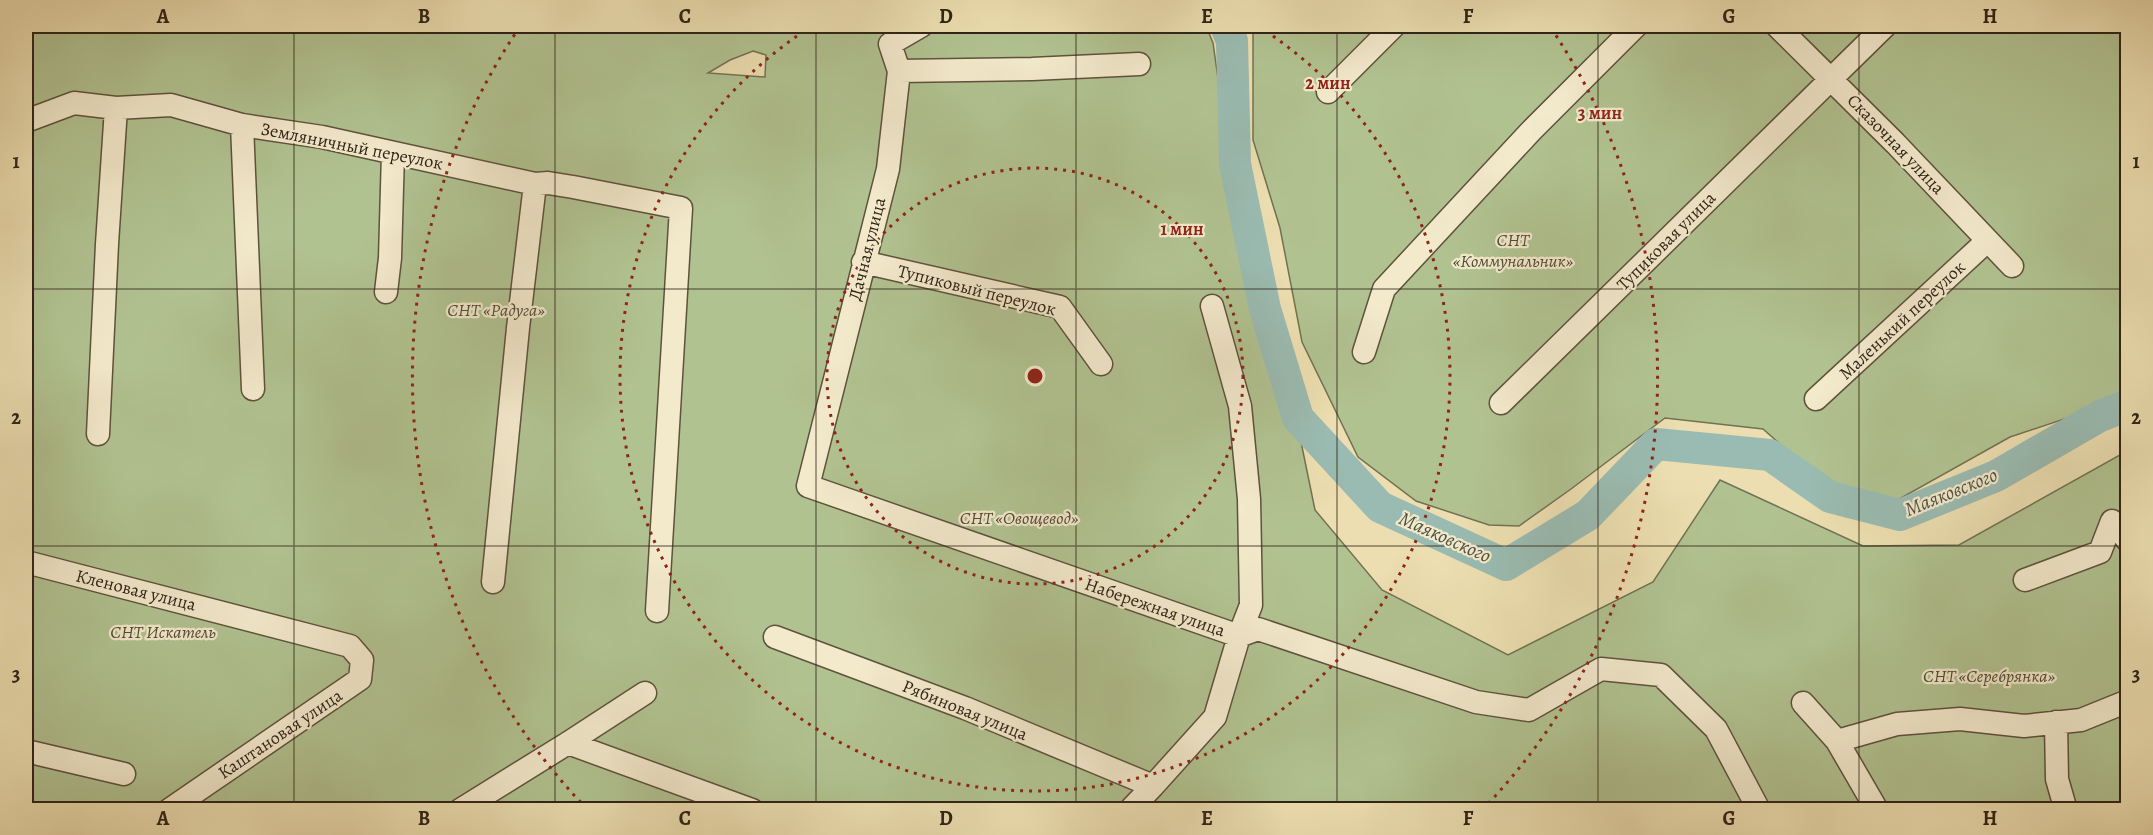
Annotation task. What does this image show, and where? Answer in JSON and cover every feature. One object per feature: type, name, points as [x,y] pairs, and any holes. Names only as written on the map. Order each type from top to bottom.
[{"type":"street","name":"Дачная улица","points":[[808,486],[888,169],[899,71],[890,44],[921,26]]},
{"type":"street","points":[[1328,92],[1394,26]]},
{"type":"street","points":[[1364,352],[1384,289],[1531,131],[1636,26]]},
{"type":"street","name":"Сказочная улица","points":[[1777,26],[1831,77],[2012,266]]},
{"type":"street","name":"Тупиковая улица","points":[[1501,403],[1885,26]]},
{"type":"street","points":[[899,71],[1032,69],[1139,64]]},
{"type":"street","name":"Земляничный переулок","points":[[26,121],[74,103],[116,108],[171,105],[242,124],[322,137],[535,184],[548,183],[573,187],[681,208],[657,611]]},
{"type":"street","points":[[98,434],[116,108]]},
{"type":"street","points":[[242,124],[254,389]]},
{"type":"street","points":[[386,292],[390,258],[393,153]]},
{"type":"street","points":[[493,582],[535,184]]},
{"type":"street","name":"Маленький переулок","points":[[1816,399],[1988,241]]},
{"type":"street","name":"Тупиковый переулок","points":[[863,262],[1060,307],[1101,364]]},
{"type":"street","points":[[1130,810],[1215,717],[1239,636],[1251,605],[1249,498],[1240,406],[1212,306]]},
{"type":"street","name":"Набережная улица","points":[[808,486],[1239,636],[1258,628],[1476,702],[1529,710],[1601,669],[1661,675],[1716,729],[1759,810]]},
{"type":"street","points":[[2025,580],[2100,552],[2112,521],[2127,541]]},
{"type":"street","name":"Кленовая улица","points":[[26,562],[350,646]]},
{"type":"street","name":"Рябиновая улица","points":[[775,636],[964,708],[1153,786]]},
{"type":"street","name":"Каштановая улица","points":[[169,810],[360,680],[363,660],[350,646]]},
{"type":"street","points":[[460,810],[645,693]]},
{"type":"street","points":[[1837,741],[1897,724],[1960,719],[2024,726],[2081,720],[2127,701]]},
{"type":"street","points":[[1803,703],[1837,741],[1877,810]]},
{"type":"street","points":[[2056,722],[2057,778],[2065,807]]},
{"type":"street","points":[[568,743],[753,810]]},
{"type":"street","points":[[26,751],[124,774]]},
{"type":"green space","points":[[26,26],[1206,26],[1213,43],[1246,277],[1276,345],[1300,437],[1315,510],[1382,590],[1508,655],[1653,582],[1720,480],[1863,546],[1959,545],[2127,451],[2127,809],[26,809]],"holes":[[[753,51],[766,55],[765,77],[708,73],[730,60]]]},
{"type":"green space","name":"СНТ «Коммунальник»","points":[[1251,26],[2127,26],[2127,398],[2010,437],[1894,502],[1820,479],[1763,429],[1665,418],[1519,526],[1489,525],[1416,501],[1358,457],[1302,342],[1280,228],[1253,140],[1253,30]]},
{"type":"waterway","name":"Маяковского","points":[[1226,26],[1232,41],[1235,164],[1265,309],[1298,418],[1380,507],[1506,565],[1588,515],[1656,444],[1770,455],[1830,497],[1900,515],[1996,476],[2100,416],[2128,405]]},
{"type":"park label","name":"СНТ «Радуга»","points":[[496,310]]},
{"type":"park label","name":"СНТ «Овощевод»","points":[[1019,518]]},
{"type":"park label","name":"СНТ Искатель","points":[[163,632]]},
{"type":"park label","name":"СНТ «Серебрянка»","points":[[1989,676]]}]
